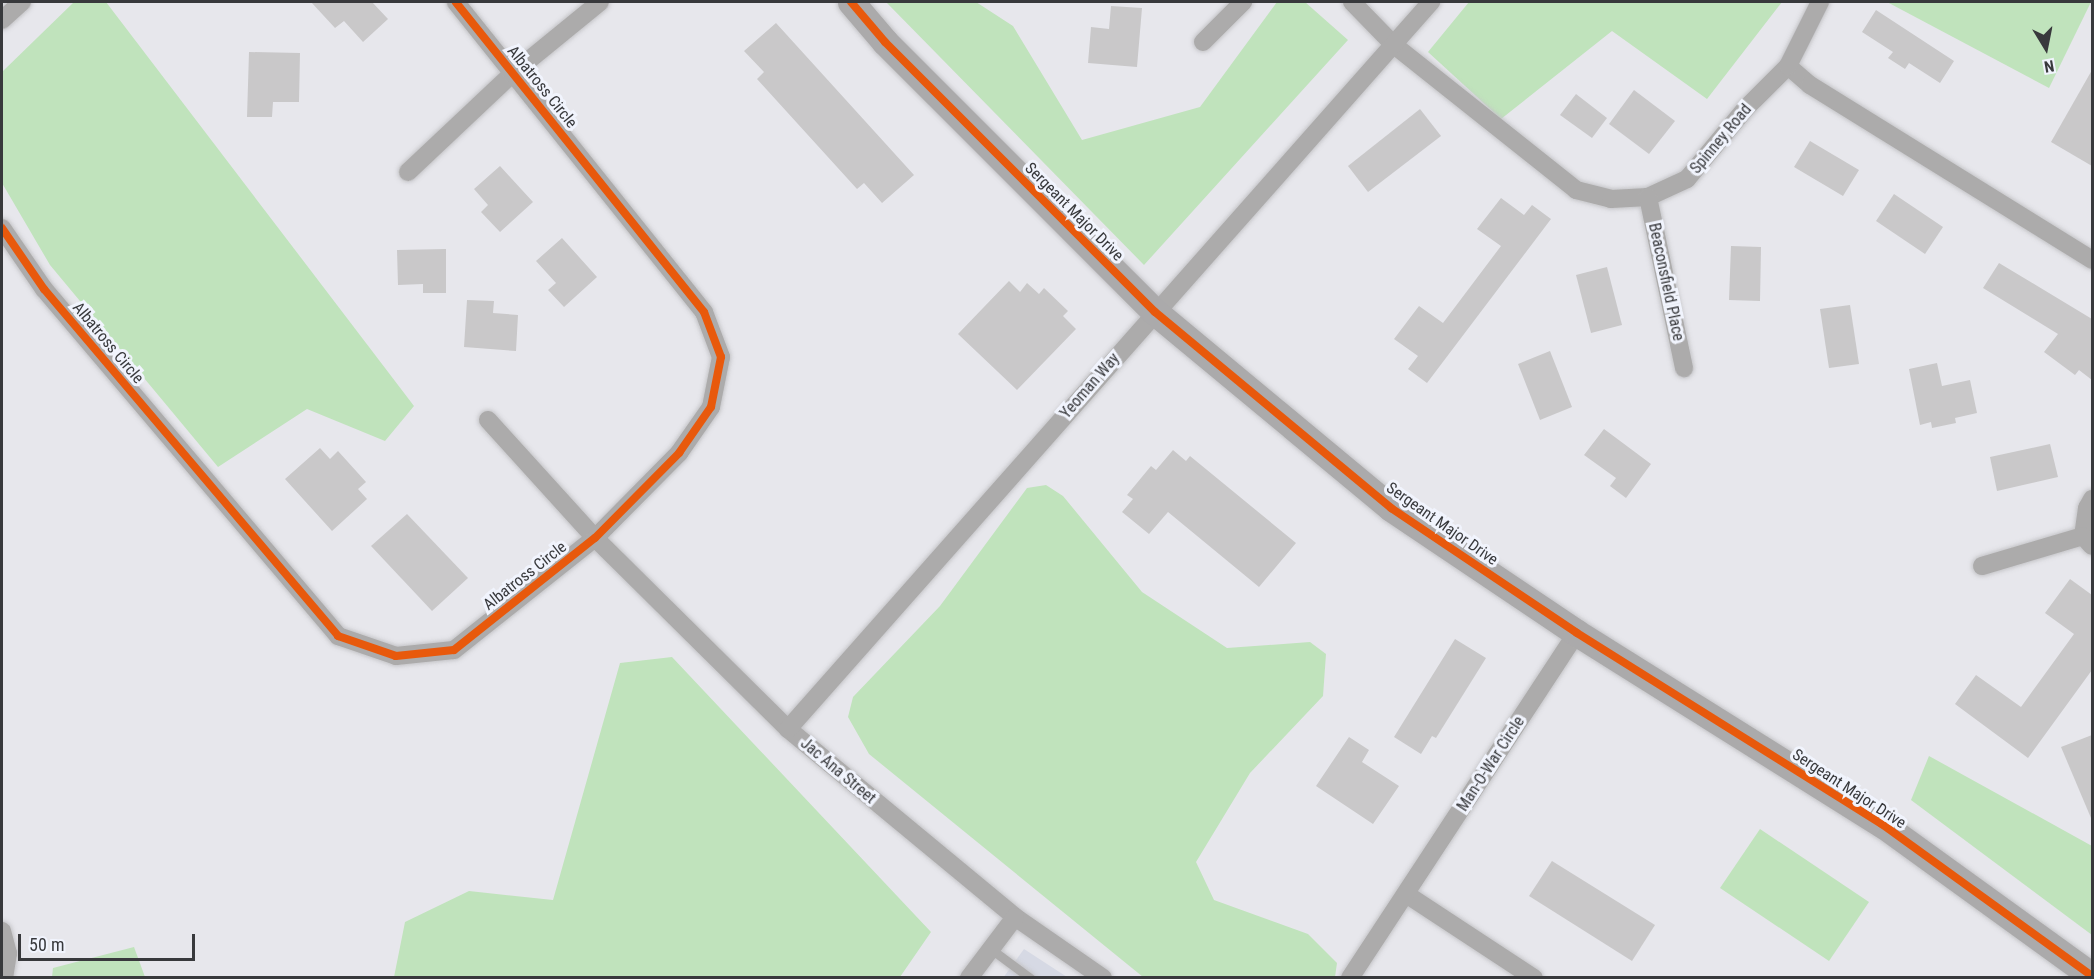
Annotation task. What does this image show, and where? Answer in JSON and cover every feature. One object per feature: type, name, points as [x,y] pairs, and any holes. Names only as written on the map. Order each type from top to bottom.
[{"type":"street","points":[[2,20],[22,2]]},
{"type":"street","name":"Albatross Circle","points":[[2,228],[44,289],[338,636],[396,657],[454,650],[595,538],[679,453],[711,407],[721,357],[704,312],[456,2]]},
{"type":"street","points":[[408,172],[513,73],[600,2]]},
{"type":"street","name":"Sergeant Major Drive","points":[[851,2],[885,42],[1155,312],[1391,508],[1577,633],[1881,824],[2092,976]]},
{"type":"street","points":[[1203,42],[1243,2]]},
{"type":"street","name":"Spinney Road","points":[[1352,2],[1394,45],[1576,190],[1611,199],[1648,197],[1687,179],[1746,108],[1788,66],[1820,2]]},
{"type":"street","name":"Yeoman Way","points":[[788,729],[1431,2]]},
{"type":"street","points":[[1788,66],[1810,85],[2092,260]]},
{"type":"street","name":"Beaconsfield Place","points":[[1648,197],[1684,368]]},
{"type":"street","name":"Jac Ana Street","points":[[488,420],[595,538],[788,729],[1015,917],[1103,978]]},
{"type":"street","points":[[1982,566],[2088,541],[2087,508],[2092,499]]},
{"type":"street","name":"Man-O-War Circle","points":[[1350,978],[1577,633]]},
{"type":"street","points":[[1406,894],[1534,978]]},
{"type":"street","points":[[969,978],[1015,917]]},
{"type":"street","points":[[2,931],[8,954],[4,978]]},
{"type":"lane","points":[[991,949],[1030,978]]},
{"type":"shaded area","points":[[1024,949],[1067,977],[1003,978]]},
{"type":"green space","points":[[74,2],[106,2],[414,406],[385,441],[307,409],[218,467],[50,265],[2,183],[2,72]]},
{"type":"green space","points":[[886,2],[976,2],[1013,26],[1082,140],[1200,107],[1277,2],[1305,2],[1348,40],[1144,265]]},
{"type":"green space","points":[[1469,2],[1782,2],[1707,99],[1612,31],[1501,119],[1428,52]]},
{"type":"green space","points":[[1887,2],[2091,2],[2049,88]]},
{"type":"green space","points":[[1046,485],[1063,496],[1142,592],[1227,648],[1310,642],[1326,654],[1323,696],[1250,773],[1196,862],[1214,900],[1308,934],[1337,963],[1335,977],[1143,977],[869,754],[848,717],[853,697],[940,606],[1027,488]]},
{"type":"green space","points":[[672,657],[931,932],[900,977],[394,977],[405,922],[469,891],[553,900],[620,663]]},
{"type":"green space","points":[[1929,756],[2092,846],[2092,935],[1911,800]]},
{"type":"green space","points":[[1760,829],[1869,902],[1829,961],[1720,888]]},
{"type":"green space","points":[[134,947],[145,977],[52,977],[53,968]]},
{"type":"building","points":[[311,2],[372,2],[388,19],[363,42],[344,21],[335,28]]},
{"type":"building","points":[[1111,6],[1142,8],[1137,67],[1088,63],[1091,27],[1109,29]]},
{"type":"building","points":[[1876,10],[1954,61],[1940,83],[1909,63],[1905,69],[1888,58],[1893,52],[1862,32]]},
{"type":"building","points":[[776,23],[914,175],[882,203],[864,183],[857,189],[757,79],[764,72],[744,51]]},
{"type":"building","points":[[249,52],[300,53],[299,102],[273,102],[272,117],[247,117]]},
{"type":"building","points":[[2092,70],[2092,166],[2051,142]]},
{"type":"building","points":[[1634,90],[1675,121],[1649,154],[1609,124]]},
{"type":"building","points":[[1576,94],[1607,118],[1592,138],[1560,115]]},
{"type":"building","points":[[1420,109],[1441,136],[1368,192],[1348,166]]},
{"type":"building","points":[[1810,141],[1859,170],[1843,196],[1794,167]]},
{"type":"building","points":[[500,166],[533,202],[500,232],[481,212],[488,205],[474,189]]},
{"type":"building","points":[[1894,194],[1943,227],[1925,254],[1876,221]]},
{"type":"building","points":[[1501,198],[1524,215],[1532,205],[1551,219],[1427,383],[1408,369],[1418,356],[1394,339],[1419,306],[1443,323],[1501,246],[1477,229]]},
{"type":"building","points":[[562,238],[597,277],[564,307],[548,290],[556,283],[536,261]]},
{"type":"building","points":[[1731,246],[1761,247],[1760,301],[1729,300]]},
{"type":"building","points":[[446,249],[446,293],[423,293],[423,284],[398,285],[397,250]]},
{"type":"building","points":[[1999,263],[2092,319],[2092,380],[2079,370],[2075,375],[2044,352],[2058,334],[1983,288]]},
{"type":"building","points":[[1607,267],[1622,325],[1591,333],[1576,275]]},
{"type":"building","points":[[1009,281],[1020,292],[1027,283],[1039,294],[1044,288],[1068,311],[1063,316],[1076,329],[1017,390],[958,334]]},
{"type":"building","points":[[467,300],[494,301],[493,313],[518,315],[516,351],[464,347]]},
{"type":"building","points":[[1850,305],[1859,364],[1829,368],[1820,309]]},
{"type":"building","points":[[1550,351],[1572,407],[1540,420],[1518,364]]},
{"type":"building","points":[[1937,363],[1942,386],[1970,380],[1977,413],[1955,418],[1956,423],[1932,428],[1931,422],[1920,425],[1909,369]]},
{"type":"building","points":[[1604,429],[1651,464],[1626,498],[1610,486],[1616,478],[1584,455]]},
{"type":"building","points":[[2050,444],[2058,477],[1997,491],[1990,457]]},
{"type":"building","points":[[320,448],[330,459],[338,451],[366,482],[358,489],[367,499],[332,531],[285,479]]},
{"type":"building","points":[[1173,450],[1186,461],[1190,456],[1296,543],[1259,587],[1168,512],[1149,534],[1122,512],[1133,499],[1127,495],[1151,466],[1156,470]]},
{"type":"building","points":[[407,514],[468,578],[432,611],[371,546]]},
{"type":"building","points":[[2070,579],[2092,595],[2092,670],[2028,758],[1955,704],[1976,675],[2021,707],[2074,634],[2045,613]]},
{"type":"building","points":[[1455,639],[1486,658],[1436,738],[1432,736],[1421,754],[1394,737]]},
{"type":"building","points":[[2092,735],[2092,818],[2091,818],[2061,747]]},
{"type":"building","points":[[1349,737],[1369,750],[1362,762],[1399,786],[1373,824],[1316,786]]},
{"type":"building","points":[[1552,861],[1655,925],[1632,961],[1529,896]]},
{"type":"cycle path","points":[[2,228],[44,289],[338,636],[396,656],[454,650],[595,538],[679,453],[711,407],[721,357],[704,312],[456,2]]},
{"type":"cycle path","points":[[851,2],[885,42],[1155,312],[1391,508],[1577,633],[1882,824],[2092,976]]}]
